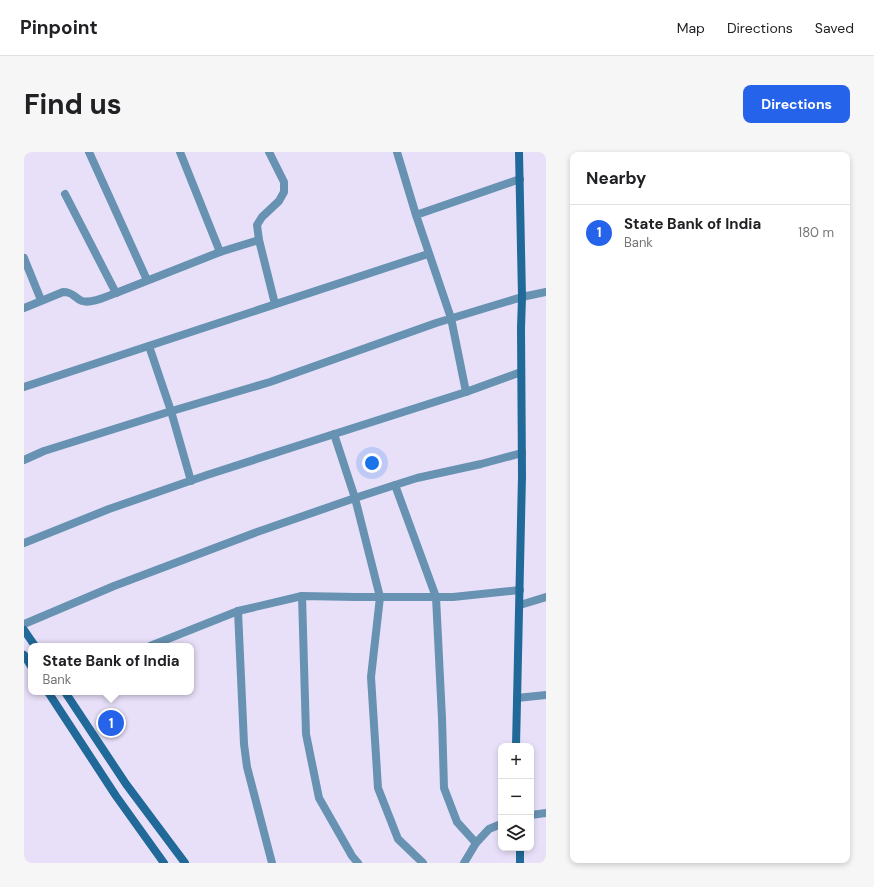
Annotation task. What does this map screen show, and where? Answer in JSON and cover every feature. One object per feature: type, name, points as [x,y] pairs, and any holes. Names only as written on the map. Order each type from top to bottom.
[{"type":"street","points":[[89,152],[147,280]]},
{"type":"street","points":[[180,152],[220,252]]},
{"type":"street","points":[[270,152],[284,182],[284,192],[279,201],[257,225],[259,240],[275,304]]},
{"type":"street","points":[[396,152],[428,254],[451,318],[466,392]]},
{"type":"street","points":[[516,743],[522,452],[522,297],[519,152]]},
{"type":"street","points":[[416,215],[520,179]]},
{"type":"street","points":[[65,194],[116,293]]},
{"type":"street","points":[[24,308],[63,292],[69,292],[83,301],[91,302],[220,252],[259,240]]},
{"type":"street","points":[[24,387],[428,254]]},
{"type":"street","points":[[24,258],[41,300]]},
{"type":"street","points":[[24,460],[44,451],[170,411],[270,382],[451,318],[522,297],[546,292]]},
{"type":"street","points":[[149,346],[191,481]]},
{"type":"street","points":[[24,543],[109,509],[466,392],[521,372]]},
{"type":"street","points":[[334,434],[355,498],[380,597],[371,677],[378,788],[398,839],[422,863]]},
{"type":"street","points":[[24,624],[114,586],[257,532],[355,498],[418,478],[480,464],[522,452]]},
{"type":"street","points":[[395,485],[436,597],[444,788],[457,822],[476,843]]},
{"type":"street","points":[[158,643],[238,611],[302,596],[453,597],[520,590]]},
{"type":"street","points":[[302,596],[306,734],[319,798],[352,856],[358,863]]},
{"type":"street","points":[[520,605],[546,597]]},
{"type":"street","points":[[238,611],[246,759],[272,863]]},
{"type":"street","points":[[24,630],[33,643]]},
{"type":"street","points":[[50,695],[116,796],[164,863]]},
{"type":"street","points":[[67,695],[126,784],[185,863]]},
{"type":"street","points":[[518,698],[546,696]]},
{"type":"street","points":[[534,815],[546,813]]},
{"type":"street","points":[[464,863],[476,843],[489,829],[498,825]]},
{"type":"street","points":[[520,851],[520,863]]},
{"type":"place","name":"State Bank of India","points":[[111,723]]}]
